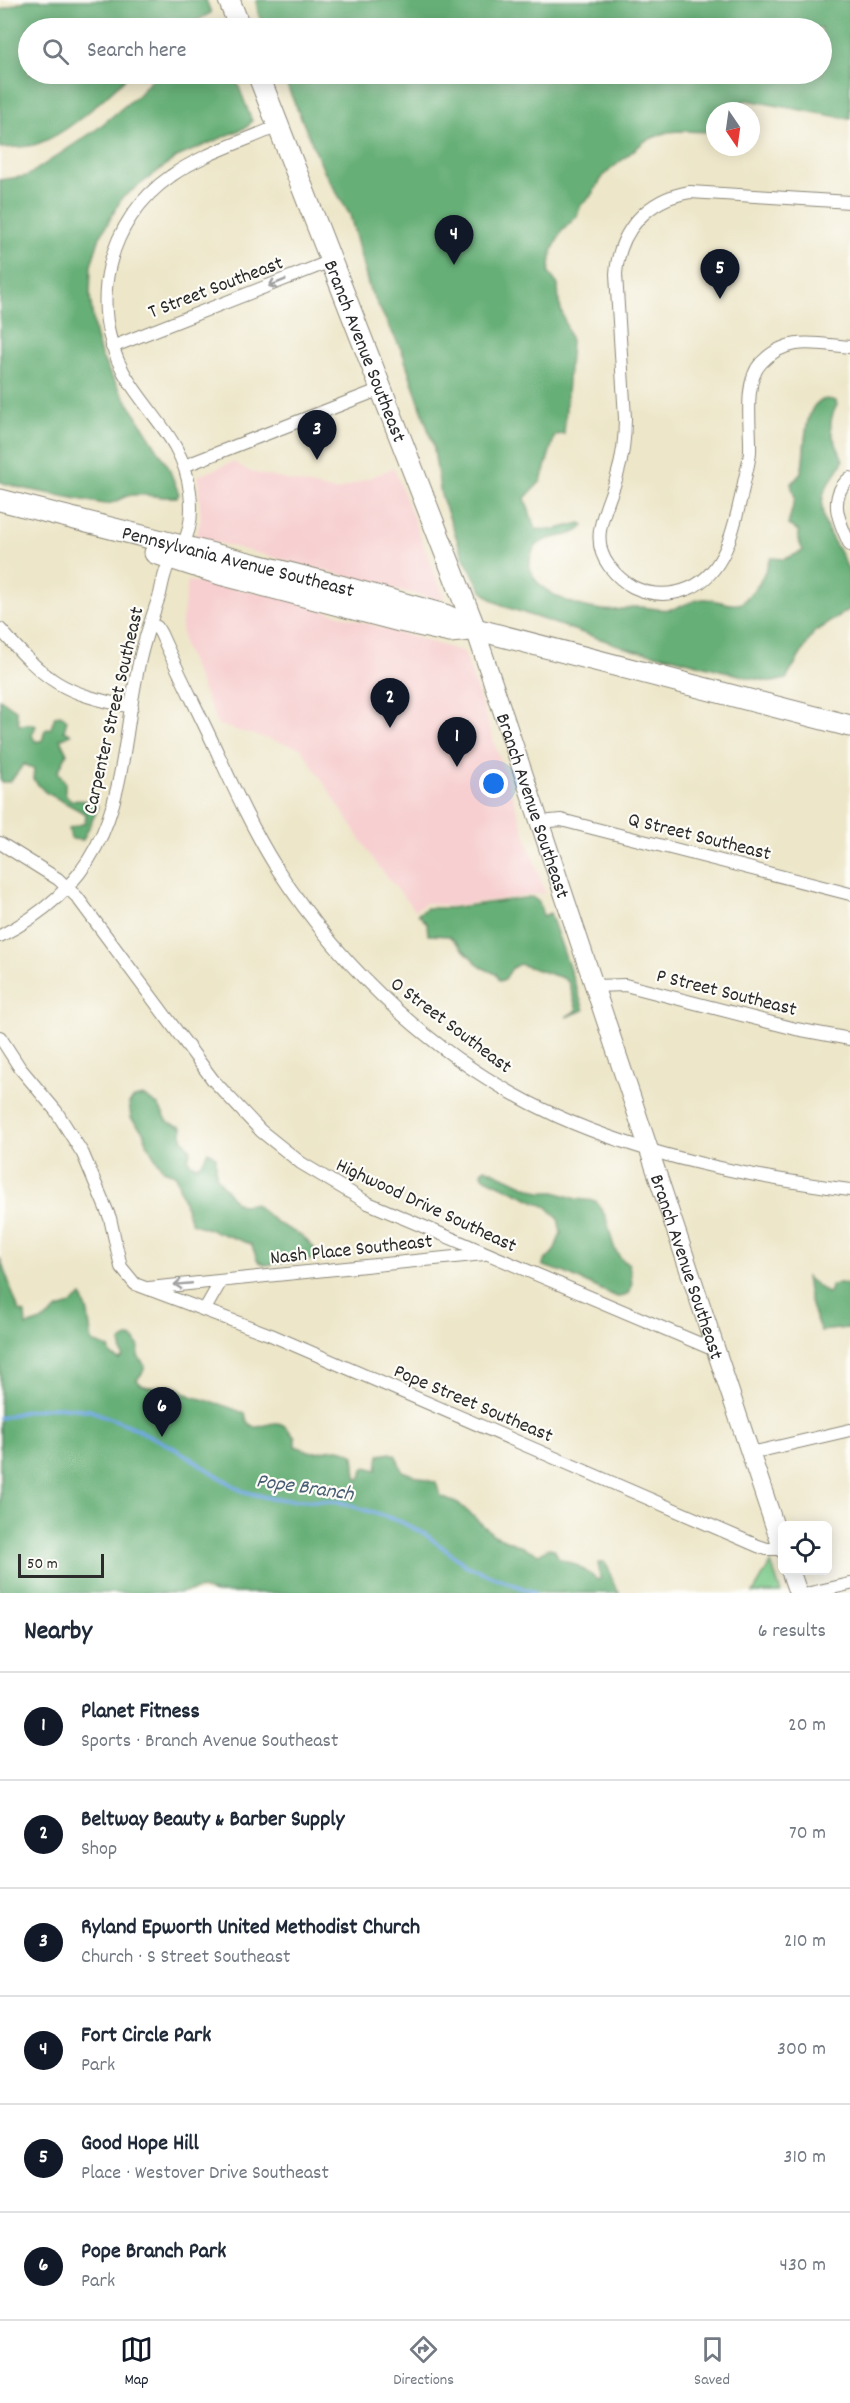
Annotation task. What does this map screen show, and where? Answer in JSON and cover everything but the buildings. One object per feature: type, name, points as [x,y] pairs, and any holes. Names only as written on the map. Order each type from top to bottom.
[{"type":"highway","points":[[229,0],[236,18]]},
{"type":"highway","name":"Branch Avenue Southeast","points":[[262,84],[476,629]]},
{"type":"highway","name":"Pennsylvania Avenue Southeast","points":[[0,501],[178,551],[220,574],[399,621],[450,632],[476,629],[850,726]]},
{"type":"highway","name":"Pennsylvania Avenue Southeast","points":[[0,515],[178,551]]},
{"type":"main road","name":"Branch Avenue Southeast","points":[[476,629],[778,1534]]},
{"type":"main road","points":[[792,1575],[798,1593]]},
{"type":"street","name":"Carpenter Street Southeast","points":[[0,936],[40,912],[68,887],[90,858],[109,819],[116,796],[141,656],[167,567],[188,531],[191,508],[189,485],[184,466],[172,438],[133,387],[112,346],[104,309],[106,277],[118,239],[134,212],[173,174],[278,126]]},
{"type":"street","points":[[850,202],[690,192],[672,196],[655,204],[645,211],[630,229],[620,251],[616,274],[625,418],[624,441],[618,474],[598,533],[605,560],[616,576],[626,584],[651,594],[675,594],[704,580],[717,567],[734,529],[750,454],[751,385],[759,365],[775,351],[795,343],[850,346]]},
{"type":"street","name":"T Street Southeast","points":[[112,346],[331,261]]},
{"type":"street","points":[[184,466],[381,389]]},
{"type":"street","points":[[850,478],[838,493],[836,510],[850,545]]},
{"type":"street","name":"O Street Southeast","points":[[150,624],[157,627],[161,634],[244,809],[271,858],[313,919],[361,976],[408,1019],[468,1065],[496,1083],[556,1115],[650,1150],[758,1175],[850,1190]]},
{"type":"street","points":[[0,629],[33,666],[56,684],[83,695],[132,707]]},
{"type":"street","name":"Q Street Southeast","points":[[540,822],[561,820],[850,894]]},
{"type":"street","name":"Highwood Drive Southeast","points":[[0,843],[68,887],[90,913],[213,1080],[270,1139],[310,1170],[349,1193],[485,1254],[717,1351]]},
{"type":"street","name":"P Street Southeast","points":[[595,986],[625,985],[796,1029],[850,1039]]},
{"type":"street","points":[[0,1037],[20,1068],[56,1111],[77,1143],[108,1212],[123,1271],[132,1281],[146,1289]]},
{"type":"street","name":"Nash Place Southeast","points":[[146,1289],[485,1254]]},
{"type":"street","points":[[205,1309],[221,1281]]},
{"type":"street","name":"Pope Street Southeast","points":[[146,1289],[271,1335],[758,1546],[778,1549]]},
{"type":"street","points":[[751,1453],[850,1430]]},
{"type":"street","points":[[810,1593],[850,1584]]},
{"type":"shaded area","points":[[233,462],[251,472],[336,491],[394,468],[444,598],[441,601],[196,537],[201,519],[198,476]]},
{"type":"shaded area","points":[[188,581],[269,594],[464,652],[545,893],[451,906],[426,903],[415,910],[378,866],[301,748],[218,725],[184,646],[181,627]]},
{"type":"green space","points":[[27,0],[206,0],[211,13],[202,18],[18,18],[18,84],[119,84],[86,114],[49,139],[28,146],[0,148],[0,10]]},
{"type":"green space","points":[[256,0],[850,0],[850,119],[747,100],[706,102],[706,132],[667,132],[645,141],[604,175],[590,197],[581,205],[577,216],[562,231],[552,251],[549,273],[558,285],[559,303],[571,341],[564,434],[555,435],[541,481],[525,498],[535,529],[552,530],[581,523],[584,525],[573,533],[541,542],[531,555],[530,567],[534,578],[543,587],[566,601],[607,610],[631,607],[671,609],[702,599],[733,604],[742,603],[759,584],[771,558],[785,559],[803,551],[798,539],[799,531],[788,525],[795,498],[791,484],[801,470],[807,423],[811,412],[816,403],[825,399],[836,401],[831,427],[843,460],[824,492],[822,509],[827,529],[850,576],[850,609],[814,632],[786,679],[773,682],[750,678],[671,657],[633,650],[509,608],[494,601],[482,591],[463,556],[441,495],[433,444],[402,351],[369,288],[350,215],[324,171],[286,84],[832,84],[832,18],[260,18]]},
{"type":"green space","points":[[148,84],[238,84],[252,121],[247,127],[177,157],[122,198],[100,237],[91,265],[90,296],[95,334],[101,355],[110,374],[168,466],[179,494],[177,497],[132,495],[113,503],[104,504],[0,482],[0,180],[27,176],[97,129]]},
{"type":"green space","points":[[0,699],[16,710],[19,725],[36,726],[32,735],[35,741],[42,741],[45,730],[51,728],[55,716],[61,715],[67,720],[64,731],[71,734],[60,739],[67,753],[58,772],[65,782],[65,794],[71,800],[94,801],[98,808],[83,840],[71,839],[69,828],[85,823],[86,814],[45,792],[33,779],[34,769],[24,764],[10,782],[2,782],[0,779]]},
{"type":"green space","points":[[532,897],[539,902],[543,916],[550,913],[584,1010],[566,1017],[577,1010],[569,983],[563,978],[519,964],[512,968],[505,979],[500,981],[496,974],[481,967],[449,936],[428,935],[427,924],[418,914],[427,908],[450,908]]},
{"type":"green space","points":[[144,1096],[158,1105],[168,1122],[182,1127],[182,1138],[191,1150],[188,1159],[190,1163],[196,1166],[202,1163],[208,1151],[216,1157],[216,1176],[235,1202],[241,1205],[254,1204],[279,1224],[302,1236],[315,1249],[318,1257],[265,1265],[258,1261],[251,1244],[191,1223],[175,1174],[163,1170],[146,1143],[145,1134],[131,1118],[129,1103],[134,1098]]},
{"type":"green space","points":[[485,1168],[539,1192],[555,1192],[576,1199],[596,1201],[606,1218],[615,1250],[622,1260],[628,1263],[632,1285],[628,1294],[617,1297],[563,1272],[543,1266],[554,1251],[561,1233],[558,1218],[547,1207],[483,1177],[481,1172]]},
{"type":"green space","points":[[0,1258],[19,1311],[25,1313],[26,1326],[44,1320],[58,1309],[68,1306],[82,1296],[88,1313],[92,1342],[109,1348],[111,1355],[119,1360],[123,1357],[121,1341],[128,1337],[134,1339],[139,1347],[138,1356],[145,1366],[137,1380],[141,1384],[149,1387],[168,1385],[176,1387],[191,1396],[245,1414],[252,1426],[281,1424],[295,1438],[295,1446],[307,1451],[335,1449],[349,1452],[354,1456],[358,1479],[361,1478],[363,1469],[366,1467],[377,1470],[379,1455],[391,1453],[396,1456],[402,1471],[436,1483],[441,1496],[458,1503],[494,1535],[539,1554],[548,1548],[554,1549],[559,1558],[580,1567],[598,1580],[600,1579],[598,1562],[604,1562],[620,1593],[216,1593],[202,1589],[177,1593],[0,1593]]},
{"type":"green space","points":[[806,1277],[827,1293],[831,1286],[838,1283],[850,1284],[850,1330],[848,1328],[821,1331],[811,1305]]},
{"type":"green space","points":[[771,1562],[781,1593],[753,1593]]},
{"type":"waterway","name":"Pope Branch","points":[[0,1418],[26,1411],[57,1407],[89,1410],[128,1425],[172,1447],[242,1491],[273,1499],[340,1502],[399,1521],[425,1534],[467,1566],[535,1593]]},
{"type":"place","name":"Fort Circle Park","points":[[454,265]]},
{"type":"place","name":"Good Hope Hill","points":[[720,299]]},
{"type":"place","name":"Ryland Epworth United Methodist Church","points":[[317,460]]},
{"type":"place","name":"Beltway Beauty & Barber Supply","points":[[390,728]]},
{"type":"place","name":"Planet Fitness","points":[[457,767]]},
{"type":"place","name":"Pope Branch Park","points":[[162,1437]]}]
